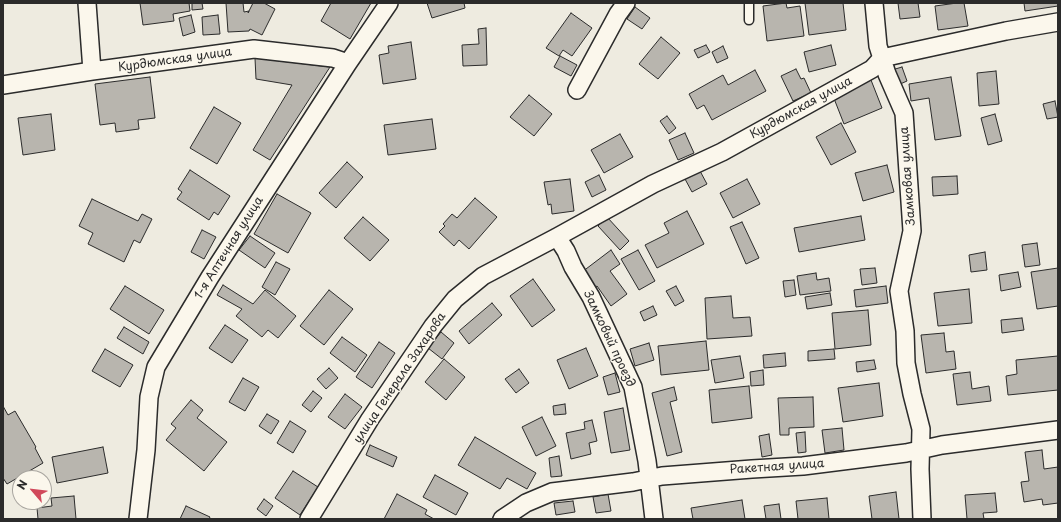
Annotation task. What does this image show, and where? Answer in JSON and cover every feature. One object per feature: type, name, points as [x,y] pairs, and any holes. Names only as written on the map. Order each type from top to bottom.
[{"type":"street","points":[[87,3],[92,71]]},
{"type":"street","name":"1-я Аптечная улица","points":[[138,519],[146,450],[149,397],[156,367],[210,277],[348,63],[389,3]]},
{"type":"street","points":[[577,90],[618,14],[626,3]]},
{"type":"street","name":"Замковая улица","points":[[874,3],[878,46],[904,113],[912,231],[899,291],[905,331],[906,363],[921,429],[920,469],[922,519]]},
{"type":"street","points":[[882,58],[1006,31],[1058,22]]},
{"type":"street","name":"Курдюмская улица","points":[[3,85],[92,71],[254,49],[334,58],[348,63]]},
{"type":"street","name":"Курдюмская улица","points":[[557,237],[653,184],[722,152],[872,69],[882,58]]},
{"type":"street","name":"Замковый проезд","points":[[557,237],[591,297],[633,387],[646,461],[654,519]]},
{"type":"street","name":"улица Генерала Захарова","points":[[309,519],[378,407],[433,326],[455,299],[483,276],[557,237]]},
{"type":"street","name":"Ракетная улица","points":[[502,519],[526,503],[552,492],[662,476],[752,468],[803,466],[921,450],[942,445],[1058,430]]},
{"type":"lane","points":[[749,3],[750,20]]},
{"type":"building","points":[[140,3],[189,3],[190,11],[173,14],[174,21],[143,25]]},
{"type":"building","points":[[192,3],[202,3],[203,9],[192,10]]},
{"type":"building","points":[[226,3],[243,3],[244,12],[249,11],[253,3],[264,3],[275,9],[262,35],[250,29],[249,31],[228,32]]},
{"type":"building","points":[[331,3],[371,3],[350,39],[321,21]]},
{"type":"building","points":[[427,3],[464,3],[465,8],[432,18]]},
{"type":"building","points":[[786,3],[787,8],[800,6],[804,36],[767,41],[763,6]]},
{"type":"building","points":[[805,3],[843,3],[846,30],[809,35]]},
{"type":"building","points":[[898,3],[918,3],[920,17],[900,19]]},
{"type":"building","points":[[964,3],[968,26],[938,30],[935,6]]},
{"type":"building","points":[[1024,3],[1058,3],[1058,6],[1025,11]]},
{"type":"building","points":[[635,7],[650,18],[642,29],[627,19]]},
{"type":"building","points":[[571,13],[592,28],[572,56],[563,50],[559,56],[546,48]]},
{"type":"building","points":[[191,15],[195,32],[183,36],[179,18]]},
{"type":"building","points":[[218,15],[220,34],[203,35],[202,17]]},
{"type":"building","points":[[486,28],[487,65],[463,66],[462,45],[479,44],[478,29]]},
{"type":"building","points":[[661,37],[680,53],[658,79],[639,64]]},
{"type":"building","points":[[411,42],[416,79],[383,84],[379,55],[389,53],[388,46]]},
{"type":"building","points":[[706,45],[710,52],[698,58],[694,50]]},
{"type":"building","points":[[831,45],[836,65],[809,72],[804,52]]},
{"type":"building","points":[[723,46],[728,58],[717,63],[712,52]]},
{"type":"building","points":[[560,56],[577,65],[571,76],[554,67]]},
{"type":"building","points":[[255,58],[330,67],[270,160],[253,150],[292,85],[256,79]]},
{"type":"building","points":[[902,67],[907,81],[898,85],[892,70]]},
{"type":"building","points":[[796,69],[801,79],[804,78],[811,93],[793,101],[781,76]]},
{"type":"building","points":[[755,70],[766,91],[712,120],[704,105],[697,109],[689,94],[723,75],[728,85]]},
{"type":"building","points":[[996,71],[999,104],[979,106],[977,73]]},
{"type":"building","points":[[150,77],[155,118],[138,120],[139,129],[116,132],[115,123],[100,125],[95,84]]},
{"type":"building","points":[[951,77],[961,136],[935,140],[929,98],[911,101],[909,84]]},
{"type":"building","points":[[871,80],[882,108],[844,124],[833,96]]},
{"type":"building","points":[[529,95],[552,114],[534,136],[510,117]]},
{"type":"building","points":[[1055,101],[1058,117],[1047,119],[1043,104]]},
{"type":"building","points":[[214,107],[241,123],[217,164],[190,148]]},
{"type":"building","points":[[51,114],[55,150],[23,155],[18,118]]},
{"type":"building","points":[[995,114],[1002,141],[988,145],[981,118]]},
{"type":"building","points":[[667,116],[676,128],[669,134],[660,121]]},
{"type":"building","points":[[432,119],[436,149],[388,155],[384,125]]},
{"type":"building","points":[[841,123],[856,152],[831,165],[816,137]]},
{"type":"building","points":[[685,133],[694,153],[678,160],[669,140]]},
{"type":"building","points":[[620,134],[633,157],[604,173],[591,150]]},
{"type":"building","points":[[347,162],[363,177],[336,208],[319,193]]},
{"type":"building","points":[[887,165],[894,192],[863,201],[855,173]]},
{"type":"building","points":[[190,170],[230,196],[218,215],[214,212],[209,220],[177,199],[182,192],[178,189]]},
{"type":"building","points":[[700,171],[707,184],[692,192],[685,179]]},
{"type":"building","points":[[599,175],[606,190],[592,197],[585,182]]},
{"type":"building","points":[[957,176],[958,194],[933,196],[932,177]]},
{"type":"building","points":[[570,179],[574,211],[552,214],[551,204],[548,205],[544,182]]},
{"type":"building","points":[[747,179],[760,204],[733,218],[720,193]]},
{"type":"building","points":[[277,194],[311,213],[288,253],[254,234]]},
{"type":"building","points":[[475,198],[497,217],[469,249],[459,240],[454,246],[439,232],[445,226],[443,224],[452,214],[457,218]]},
{"type":"building","points":[[92,199],[138,221],[142,214],[152,219],[140,243],[134,240],[124,262],[88,244],[93,233],[79,226]]},
{"type":"building","points":[[687,211],[704,244],[657,268],[645,245],[669,233],[664,223]]},
{"type":"building","points":[[861,216],[865,240],[799,252],[794,228]]},
{"type":"building","points":[[363,217],[389,240],[370,261],[344,238]]},
{"type":"building","points":[[607,217],[629,241],[620,250],[598,226]]},
{"type":"building","points":[[742,222],[759,258],[746,264],[730,227]]},
{"type":"building","points":[[202,230],[216,237],[204,259],[191,252]]},
{"type":"building","points":[[250,236],[275,253],[265,268],[239,250]]},
{"type":"building","points":[[1037,243],[1040,265],[1025,267],[1022,245]]},
{"type":"building","points":[[611,250],[620,264],[610,271],[627,294],[611,306],[597,286],[594,288],[582,272]]},
{"type":"building","points":[[638,250],[655,281],[639,290],[621,259]]},
{"type":"building","points":[[985,252],[987,270],[971,272],[969,255]]},
{"type":"building","points":[[276,262],[290,269],[275,295],[262,287]]},
{"type":"building","points":[[875,268],[877,283],[862,285],[860,269]]},
{"type":"building","points":[[1058,268],[1058,306],[1037,309],[1031,272]]},
{"type":"building","points":[[1018,272],[1021,287],[1001,291],[999,275]]},
{"type":"building","points":[[816,273],[817,280],[829,278],[831,291],[800,295],[797,276]]},
{"type":"building","points":[[533,279],[555,310],[532,327],[510,296]]},
{"type":"building","points":[[794,280],[796,295],[785,297],[783,281]]},
{"type":"building","points":[[223,285],[253,304],[265,290],[296,316],[278,338],[268,330],[262,337],[236,316],[242,309],[217,295]]},
{"type":"building","points":[[125,286],[164,310],[149,334],[110,309]]},
{"type":"building","points":[[676,286],[684,301],[675,306],[666,291]]},
{"type":"building","points":[[886,286],[888,303],[856,307],[854,290]]},
{"type":"building","points":[[969,289],[972,323],[938,326],[934,293]]},
{"type":"building","points":[[329,290],[353,309],[324,345],[300,326]]},
{"type":"building","points":[[830,293],[832,305],[807,309],[805,297]]},
{"type":"building","points":[[731,296],[733,318],[750,317],[752,336],[707,339],[705,298]]},
{"type":"building","points":[[492,303],[502,315],[469,344],[459,331]]},
{"type":"building","points":[[653,306],[657,315],[644,321],[640,312]]},
{"type":"building","points":[[868,310],[871,345],[835,349],[832,313]]},
{"type":"building","points":[[1022,318],[1024,330],[1002,333],[1001,320]]},
{"type":"building","points":[[225,325],[248,340],[232,363],[209,348]]},
{"type":"building","points":[[124,327],[149,342],[143,354],[117,338]]},
{"type":"building","points":[[441,332],[454,343],[442,359],[428,348]]},
{"type":"building","points":[[944,333],[946,352],[954,351],[956,369],[926,373],[921,335]]},
{"type":"building","points":[[342,337],[367,355],[355,372],[330,353]]},
{"type":"building","points":[[706,341],[709,370],[661,375],[658,346]]},
{"type":"building","points":[[379,342],[395,353],[372,388],[356,377]]},
{"type":"building","points":[[649,343],[654,360],[635,366],[630,349]]},
{"type":"building","points":[[586,348],[598,376],[569,389],[557,360]]},
{"type":"building","points":[[105,349],[133,365],[120,387],[92,371]]},
{"type":"building","points":[[834,349],[835,359],[808,361],[808,351]]},
{"type":"building","points":[[785,353],[786,366],[764,368],[763,355]]},
{"type":"building","points":[[740,356],[744,378],[715,383],[711,360]]},
{"type":"building","points":[[1058,356],[1058,390],[1008,395],[1006,376],[1017,374],[1016,360]]},
{"type":"building","points":[[444,359],[465,377],[446,400],[425,382]]},
{"type":"building","points":[[874,360],[876,369],[857,372],[856,362]]},
{"type":"building","points":[[329,368],[338,378],[326,389],[317,379]]},
{"type":"building","points":[[519,369],[529,383],[516,393],[505,379]]},
{"type":"building","points":[[763,370],[764,385],[751,386],[750,372]]},
{"type":"building","points":[[970,372],[972,389],[989,386],[991,401],[957,405],[953,374]]},
{"type":"building","points":[[615,373],[620,392],[608,395],[603,377]]},
{"type":"building","points":[[243,378],[259,387],[245,411],[229,402]]},
{"type":"building","points":[[879,383],[883,416],[843,422],[838,388]]},
{"type":"building","points":[[749,386],[752,418],[712,423],[709,390]]},
{"type":"building","points":[[674,387],[677,400],[670,402],[682,452],[667,456],[652,393]]},
{"type":"building","points":[[313,391],[322,398],[311,412],[302,405]]},
{"type":"building","points":[[345,394],[362,407],[345,429],[328,417]]},
{"type":"building","points":[[813,397],[814,427],[789,428],[789,435],[780,435],[778,398]]},
{"type":"building","points":[[191,400],[203,410],[197,418],[227,442],[204,471],[166,440],[176,428],[171,424]]},
{"type":"building","points":[[565,404],[566,414],[554,415],[553,406]]},
{"type":"building","points":[[3,406],[8,415],[15,411],[36,447],[35,448],[43,463],[31,470],[12,470],[12,481],[7,484],[3,478]]},
{"type":"building","points":[[623,408],[630,450],[611,453],[604,412]]},
{"type":"building","points":[[267,414],[279,421],[271,434],[259,426]]},
{"type":"building","points":[[542,417],[556,446],[536,456],[522,427]]},
{"type":"building","points":[[592,420],[597,441],[589,443],[591,454],[571,459],[566,433],[585,429],[584,422]]},
{"type":"building","points":[[290,421],[306,431],[293,453],[277,443]]},
{"type":"building","points":[[842,428],[844,450],[825,453],[822,430]]},
{"type":"building","points":[[805,432],[806,452],[798,453],[796,433]]},
{"type":"building","points":[[769,434],[772,455],[762,457],[759,436]]},
{"type":"building","points":[[475,437],[536,473],[527,489],[507,478],[500,489],[458,465]]},
{"type":"building","points":[[370,445],[397,457],[393,467],[366,455]]},
{"type":"building","points":[[103,447],[108,473],[57,483],[52,457]]},
{"type":"building","points":[[1042,450],[1044,469],[1058,467],[1058,503],[1043,505],[1042,499],[1024,502],[1021,482],[1029,481],[1025,452]]},
{"type":"building","points":[[559,456],[562,476],[551,477],[549,458]]},
{"type":"building","points":[[293,471],[318,487],[300,515],[275,498]]},
{"type":"building","points":[[435,475],[468,493],[456,515],[423,497]]},
{"type":"building","points":[[896,492],[899,519],[872,519],[869,496]]},
{"type":"building","points":[[995,493],[997,512],[983,513],[984,519],[967,519],[965,495]]},
{"type":"building","points":[[397,494],[427,510],[425,514],[434,519],[384,519]]},
{"type":"building","points":[[608,494],[611,511],[596,513],[593,497]]},
{"type":"building","points":[[74,496],[76,519],[38,519],[37,510],[52,510],[52,498]]},
{"type":"building","points":[[827,498],[829,519],[798,519],[796,501]]},
{"type":"building","points":[[264,499],[273,506],[266,516],[257,509]]},
{"type":"building","points":[[742,500],[745,519],[693,519],[691,508]]},
{"type":"building","points":[[573,501],[575,512],[556,515],[554,503]]},
{"type":"building","points":[[779,504],[781,519],[766,519],[764,506]]},
{"type":"building","points":[[186,506],[210,517],[209,519],[180,519]]}]
